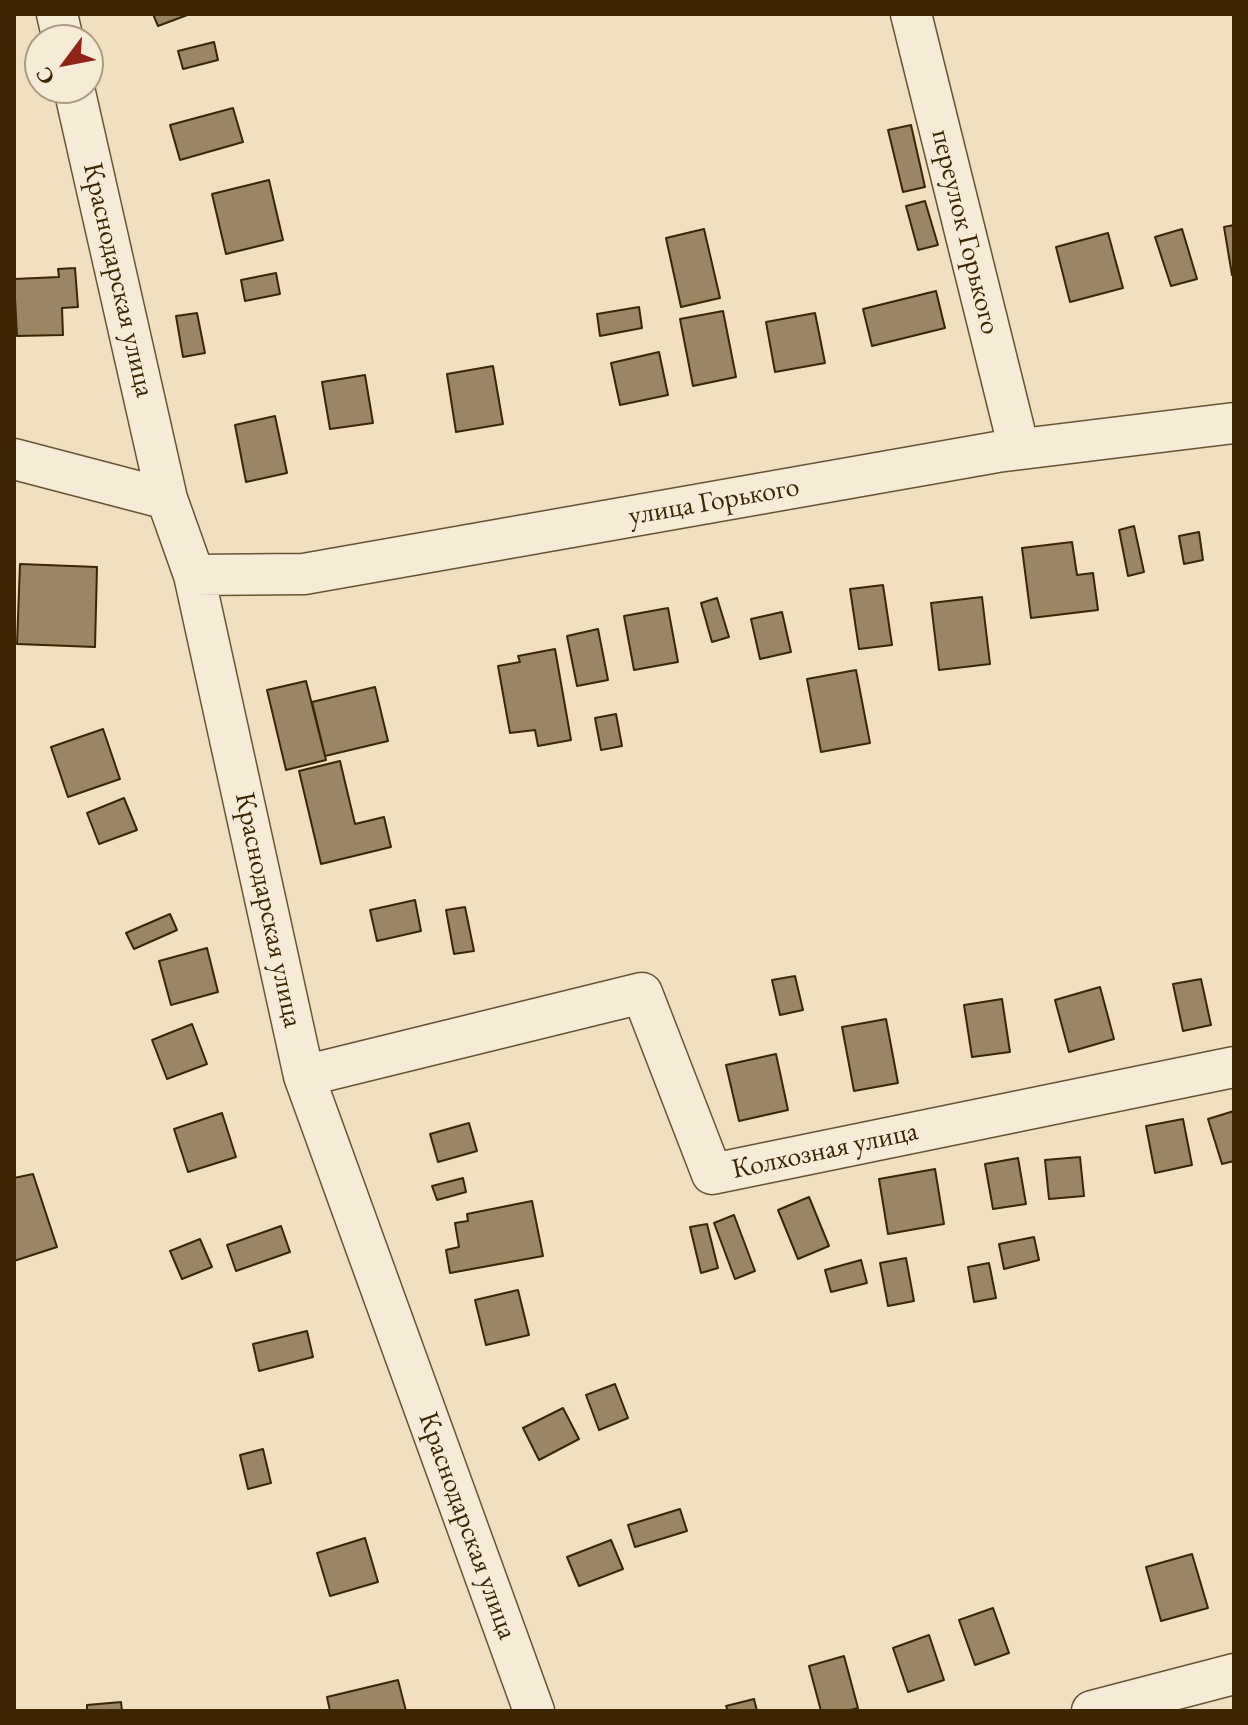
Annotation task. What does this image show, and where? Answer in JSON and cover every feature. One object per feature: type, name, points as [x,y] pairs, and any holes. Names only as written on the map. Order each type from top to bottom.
[{"type":"street","name":"переулок Горького","points":[[911,14],[1019,449]]},
{"type":"street","name":"Краснодарская улица","points":[[78,104],[167,499],[194,575],[304,1076],[534,1711]]},
{"type":"street","name":"улица Горького","points":[[194,575],[304,574],[1019,449],[1234,423]]},
{"type":"street","points":[[14,459],[167,499]]},
{"type":"street","name":"Колхозная улица","points":[[304,1076],[642,993],[712,1174],[1234,1067]]},
{"type":"street","points":[[1092,1711],[1234,1674]]},
{"type":"building","points":[[153,14],[190,14],[158,26]]},
{"type":"building","points":[[214,42],[218,60],[183,69],[178,51]]},
{"type":"building","points":[[233,108],[243,142],[180,160],[170,125]]},
{"type":"building","points":[[911,125],[925,187],[903,192],[888,130]]},
{"type":"building","points":[[269,180],[283,240],[226,254],[212,194]]},
{"type":"building","points":[[925,201],[938,245],[918,250],[906,206]]},
{"type":"building","points":[[1234,225],[1234,274],[1232,275],[1224,227]]},
{"type":"building","points":[[704,229],[720,298],[681,307],[666,238]]},
{"type":"building","points":[[1182,229],[1197,279],[1171,286],[1155,237]]},
{"type":"building","points":[[1108,233],[1123,288],[1070,302],[1056,247]]},
{"type":"building","points":[[75,268],[78,307],[62,308],[63,335],[17,336],[14,279],[59,277],[58,269]]},
{"type":"building","points":[[276,273],[280,294],[245,301],[241,280]]},
{"type":"building","points":[[936,291],[945,328],[872,346],[863,309]]},
{"type":"building","points":[[639,307],[642,328],[600,336],[597,314]]},
{"type":"building","points":[[723,311],[736,377],[693,386],[680,319]]},
{"type":"building","points":[[197,313],[205,353],[183,357],[176,316]]},
{"type":"building","points":[[815,313],[825,363],[775,372],[766,322]]},
{"type":"building","points":[[659,352],[668,395],[620,405],[611,363]]},
{"type":"building","points":[[493,366],[503,424],[456,432],[447,374]]},
{"type":"building","points":[[365,375],[373,423],[330,429],[322,382]]},
{"type":"building","points":[[275,416],[287,473],[246,482],[235,425]]},
{"type":"building","points":[[1134,526],[1144,572],[1128,576],[1119,530]]},
{"type":"building","points":[[1199,532],[1203,560],[1184,564],[1179,536]]},
{"type":"building","points":[[1072,542],[1077,575],[1093,573],[1098,610],[1031,618],[1022,548]]},
{"type":"building","points":[[20,564],[97,567],[95,647],[17,644]]},
{"type":"building","points":[[883,585],[892,645],[859,649],[850,589]]},
{"type":"building","points":[[982,597],[990,664],[939,670],[931,603]]},
{"type":"building","points":[[717,598],[729,637],[712,642],[701,603]]},
{"type":"building","points":[[668,608],[678,662],[634,670],[624,616]]},
{"type":"building","points":[[782,612],[791,652],[760,659],[751,619]]},
{"type":"building","points":[[598,629],[608,680],[577,686],[567,636]]},
{"type":"building","points":[[555,649],[571,740],[538,746],[535,730],[510,733],[498,666],[520,662],[518,656]]},
{"type":"building","points":[[856,670],[870,743],[821,752],[807,679]]},
{"type":"building","points":[[306,681],[326,760],[286,770],[267,690]]},
{"type":"building","points":[[375,687],[388,741],[325,756],[312,702]]},
{"type":"building","points":[[616,714],[622,746],[601,750],[595,718]]},
{"type":"building","points":[[103,729],[120,779],[68,797],[51,747]]},
{"type":"building","points":[[340,761],[355,824],[384,817],[391,847],[321,864],[299,771]]},
{"type":"building","points":[[124,798],[137,830],[99,844],[87,813]]},
{"type":"building","points":[[415,900],[421,931],[377,941],[370,910]]},
{"type":"building","points":[[465,907],[474,951],[454,954],[446,910]]},
{"type":"building","points":[[170,914],[177,930],[134,949],[126,933]]},
{"type":"building","points":[[207,948],[218,992],[171,1005],[159,961]]},
{"type":"building","points":[[795,976],[803,1010],[780,1015],[772,980]]},
{"type":"building","points":[[1201,979],[1211,1025],[1183,1031],[1173,984]]},
{"type":"building","points":[[1100,987],[1114,1039],[1069,1052],[1055,1000]]},
{"type":"building","points":[[1002,999],[1010,1052],[972,1057],[964,1005]]},
{"type":"building","points":[[886,1019],[898,1083],[854,1091],[842,1027]]},
{"type":"building","points":[[192,1024],[207,1064],[167,1079],[152,1040]]},
{"type":"building","points":[[776,1054],[788,1110],[739,1121],[726,1065]]},
{"type":"building","points":[[1234,1111],[1234,1161],[1222,1164],[1208,1119]]},
{"type":"building","points":[[222,1113],[236,1157],[188,1172],[174,1129]]},
{"type":"building","points":[[1183,1119],[1192,1165],[1155,1173],[1146,1126]]},
{"type":"building","points":[[469,1123],[477,1151],[438,1162],[430,1134]]},
{"type":"building","points":[[1080,1157],[1084,1196],[1049,1199],[1045,1160]]},
{"type":"building","points":[[1018,1158],[1026,1204],[993,1209],[985,1164]]},
{"type":"building","points":[[935,1169],[944,1224],[888,1234],[879,1179]]},
{"type":"building","points":[[33,1174],[57,1247],[14,1261],[14,1178]]},
{"type":"building","points":[[463,1178],[466,1192],[437,1200],[432,1186]]},
{"type":"building","points":[[809,1197],[829,1246],[798,1259],[778,1210]]},
{"type":"building","points":[[532,1201],[543,1256],[450,1273],[446,1250],[459,1247],[455,1223],[468,1221],[467,1214]]},
{"type":"building","points":[[734,1215],[755,1271],[735,1279],[714,1223]]},
{"type":"building","points":[[707,1224],[718,1268],[701,1273],[690,1227]]},
{"type":"building","points":[[281,1226],[290,1252],[236,1271],[227,1245]]},
{"type":"building","points":[[1034,1237],[1039,1260],[1004,1269],[999,1244]]},
{"type":"building","points":[[200,1239],[212,1267],[182,1279],[170,1251]]},
{"type":"building","points":[[906,1258],[914,1301],[888,1306],[880,1263]]},
{"type":"building","points":[[861,1260],[867,1283],[831,1292],[825,1270]]},
{"type":"building","points":[[989,1263],[996,1298],[974,1302],[968,1267]]},
{"type":"building","points":[[518,1290],[529,1335],[486,1345],[475,1300]]},
{"type":"building","points":[[307,1331],[313,1357],[259,1371],[253,1344]]},
{"type":"building","points":[[615,1384],[628,1418],[599,1430],[586,1395]]},
{"type":"building","points":[[563,1408],[579,1439],[539,1460],[523,1428]]},
{"type":"building","points":[[263,1449],[271,1483],[248,1489],[240,1455]]},
{"type":"building","points":[[680,1509],[687,1531],[635,1547],[628,1525]]},
{"type":"building","points":[[365,1538],[378,1582],[330,1596],[317,1553]]},
{"type":"building","points":[[611,1540],[623,1569],[579,1586],[567,1557]]},
{"type":"building","points":[[1192,1554],[1208,1608],[1161,1621],[1146,1567]]},
{"type":"building","points":[[993,1608],[1009,1653],[975,1665],[959,1620]]},
{"type":"building","points":[[929,1635],[944,1680],[908,1692],[893,1648]]},
{"type":"building","points":[[844,1656],[858,1708],[821,1711],[809,1666]]},
{"type":"building","points":[[398,1680],[406,1711],[330,1711],[327,1697]]},
{"type":"building","points":[[754,1699],[757,1711],[728,1711],[726,1706]]},
{"type":"building","points":[[121,1702],[122,1711],[87,1711],[87,1705]]}]
